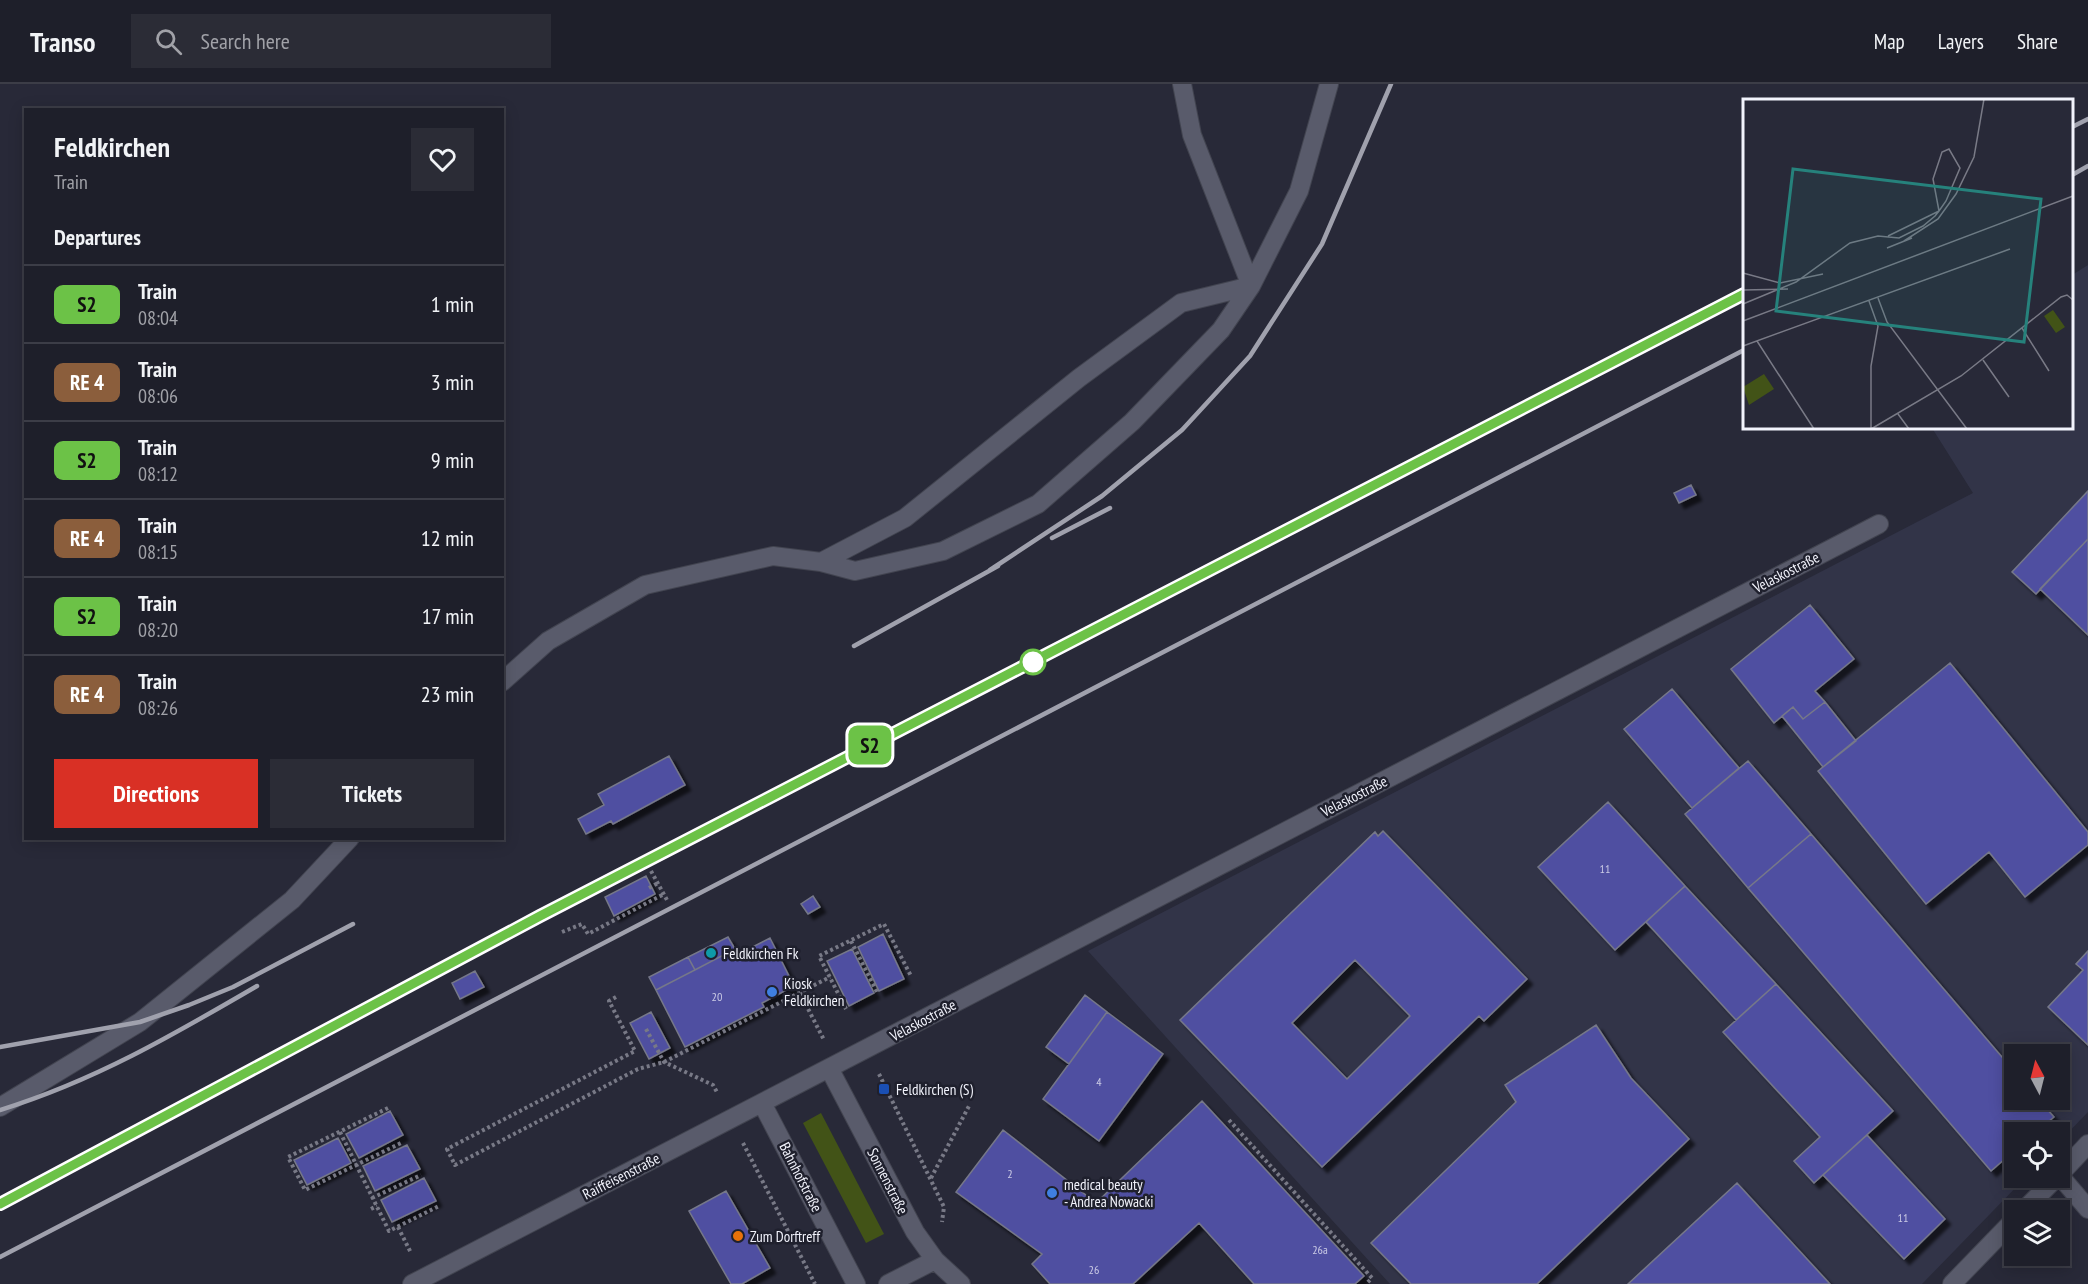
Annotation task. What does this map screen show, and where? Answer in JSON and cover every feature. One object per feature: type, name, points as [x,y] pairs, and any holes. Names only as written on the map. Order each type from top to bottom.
[{"type":"street","points":[[1182,84],[1192,135],[1251,286]]},
{"type":"street","points":[[504,680],[548,641],[645,585],[773,556],[821,562],[855,571],[943,551],[1038,504],[1132,422],[1221,330],[1251,286],[1299,191],[1329,84]]},
{"type":"street","points":[[821,562],[905,518],[1079,378],[1181,303],[1251,286]]},
{"type":"street","name":"Velaskostraße","points":[[833,1066],[1879,524]]},
{"type":"street","points":[[0,1107],[140,1022],[292,900],[348,840]]},
{"type":"street","name":"Raiffeisenstraße","points":[[412,1284],[833,1066]]},
{"type":"street","name":"Sonnenstraße","points":[[833,1066],[915,1232],[935,1260],[961,1284]]},
{"type":"street","name":"Bahnhofstraße","points":[[762,1103],[856,1284]]},
{"type":"street","points":[[2070,1163],[2088,1144]]},
{"type":"street","points":[[2034,1200],[2046,1188]]},
{"type":"street","points":[[2069,1188],[2088,1209]]},
{"type":"street","points":[[1952,1284],[2004,1230]]},
{"type":"street","points":[[888,1284],[935,1260]]},
{"type":"path","points":[[651,871],[667,900]]},
{"type":"path","points":[[649,888],[658,883]]},
{"type":"path","points":[[562,932],[582,924],[588,934],[664,894]]},
{"type":"path","points":[[846,1009],[819,956],[884,924],[911,976]]},
{"type":"path","points":[[850,941],[878,994]]},
{"type":"path","points":[[616,997],[609,1001],[635,1051],[447,1149],[455,1165],[639,1069],[664,1062],[830,977]]},
{"type":"path","points":[[800,993],[833,1066]]},
{"type":"path","points":[[646,1029],[664,1062]]},
{"type":"path","points":[[866,1049],[944,1207],[935,1260]]},
{"type":"path","points":[[931,1179],[969,1106]]},
{"type":"path","points":[[388,1108],[288,1157],[305,1190],[403,1142]]},
{"type":"path","points":[[1229,1120],[1372,1278],[1366,1284]]},
{"type":"path","points":[[340,1132],[389,1231],[439,1206]]},
{"type":"path","points":[[372,1198],[421,1174]]},
{"type":"path","points":[[760,1174],[815,1284]]},
{"type":"path","points":[[371,1209],[377,1206]]},
{"type":"shaded area","points":[[2088,265],[2088,1112],[2070,1131],[2070,1122],[2004,1122],[2004,1188],[2015,1188],[1922,1284],[1390,1284],[1088,951],[1973,493],[1933,429],[2073,429],[2073,274]]},
{"type":"green space","points":[[821,1113],[884,1234],[866,1243],[803,1123]]},
{"type":"building","points":[[1691,485],[1696,495],[1679,503],[1674,493]]},
{"type":"building","points":[[2088,491],[2088,539],[2036,594],[2012,572]]},
{"type":"building","points":[[2088,539],[2088,635],[2040,589]]},
{"type":"building","points":[[1810,605],[1854,659],[1815,691],[1825,702],[1803,719],[1793,707],[1774,723],[1731,669]]},
{"type":"building","points":[[1950,663],[2088,832],[2088,845],[2025,897],[1989,852],[1926,904],[1818,771]]},
{"type":"building","points":[[1672,689],[1739,768],[1692,808],[1624,729]]},
{"type":"building","points":[[1825,702],[1856,741],[1823,767],[1782,716],[1793,707],[1803,719]]},
{"type":"building","points":[[669,756],[685,785],[613,824],[611,821],[586,834],[578,819],[604,805],[598,794]]},
{"type":"building","points":[[1748,761],[1811,834],[1748,888],[1685,814]]},
{"type":"building","points":[[1608,802],[1685,886],[1615,950],[1538,867]]},
{"type":"building","points":[[1383,831],[1527,979],[1484,1021],[1479,1016],[1322,1167],[1180,1020],[1375,832],[1378,836]],"holes":[[[1355,960],[1410,1016],[1347,1079],[1292,1023]]]},
{"type":"building","points":[[1811,834],[2004,1059],[2004,1110],[2048,1110],[2054,1117],[2048,1122],[2004,1122],[2004,1160],[1991,1171],[1748,888]]},
{"type":"building","points":[[646,876],[655,894],[614,916],[605,897]]},
{"type":"building","points":[[1685,886],[1776,984],[1736,1020],[1646,922]]},
{"type":"building","points":[[813,896],[820,907],[808,914],[801,904]]},
{"type":"building","points":[[883,934],[904,979],[879,991],[858,947]]},
{"type":"building","name":"Feldkirchen Fk","points":[[728,937],[735,949],[695,970],[688,957]]},
{"type":"building","points":[[770,938],[794,986],[762,1003],[764,1007],[685,1047],[656,990],[735,949],[737,955]]},
{"type":"building","points":[[852,949],[874,993],[849,1006],[827,961]]},
{"type":"building","points":[[2088,951],[2088,1045],[2048,1007],[2083,970],[2076,964]]},
{"type":"building","points":[[688,957],[695,970],[656,990],[649,977]]},
{"type":"building","points":[[475,971],[484,987],[460,999],[452,983]]},
{"type":"building","points":[[1776,984],[1893,1111],[1814,1183],[1794,1161],[1820,1137],[1723,1032]]},
{"type":"building","points":[[1085,995],[1107,1012],[1069,1064],[1046,1047]]},
{"type":"building","points":[[651,1012],[670,1048],[649,1059],[630,1023]]},
{"type":"building","points":[[1107,1012],[1163,1054],[1099,1141],[1043,1099]]},
{"type":"building","points":[[1596,1025],[1631,1078],[1689,1139],[1537,1284],[1411,1284],[1371,1243],[1516,1102],[1505,1085]]},
{"type":"building","points":[[1202,1101],[1364,1276],[1355,1284],[1254,1284],[1199,1223],[1133,1284],[1050,1284],[1032,1264],[1042,1254],[956,1192],[1003,1130],[1096,1203]]},
{"type":"building","points":[[390,1111],[403,1135],[359,1158],[346,1134]]},
{"type":"building","points":[[1867,1135],[1945,1219],[1904,1259],[1823,1175]]},
{"type":"building","points":[[338,1138],[351,1163],[307,1185],[294,1160]]},
{"type":"building","points":[[407,1145],[420,1169],[375,1191],[363,1166]]},
{"type":"building","points":[[424,1178],[436,1201],[392,1222],[381,1200]]},
{"type":"building","points":[[1737,1183],[1830,1284],[1628,1284]]},
{"type":"building","points":[[726,1191],[770,1268],[742,1284],[731,1284],[689,1211]]},
{"type":"railway","points":[[990,570],[1102,496],[1182,430],[1250,356],[1322,244],[1391,84]]},
{"type":"railway","points":[[2073,126],[2088,119]]},
{"type":"railway","points":[[2073,174],[2088,166]]},
{"type":"railway","points":[[0,1204],[540,916],[1743,295]]},
{"type":"railway","points":[[0,1257],[1743,351]]},
{"type":"railway","points":[[1052,538],[1110,508]]},
{"type":"railway","points":[[854,646],[998,566]]},
{"type":"railway","points":[[0,1047],[140,1022],[189,1005],[233,987],[353,924]]},
{"type":"railway","points":[[0,1110],[68,1085],[132,1056],[257,986]]},
{"type":"train","name":"S2","points":[[0,1204],[540,916],[1743,295]]},
{"type":"place","name":"Feldkirchen Fk","points":[[711,953]]},
{"type":"place","name":"Kiosk Feldkirchen","points":[[772,992]]},
{"type":"place","name":"Feldkirchen (S)","points":[[884,1089]]},
{"type":"place","name":"medical beauty - Andrea Nowacki","points":[[1052,1193]]},
{"type":"place","name":"Zum Dorftreff","points":[[738,1236]]}]
